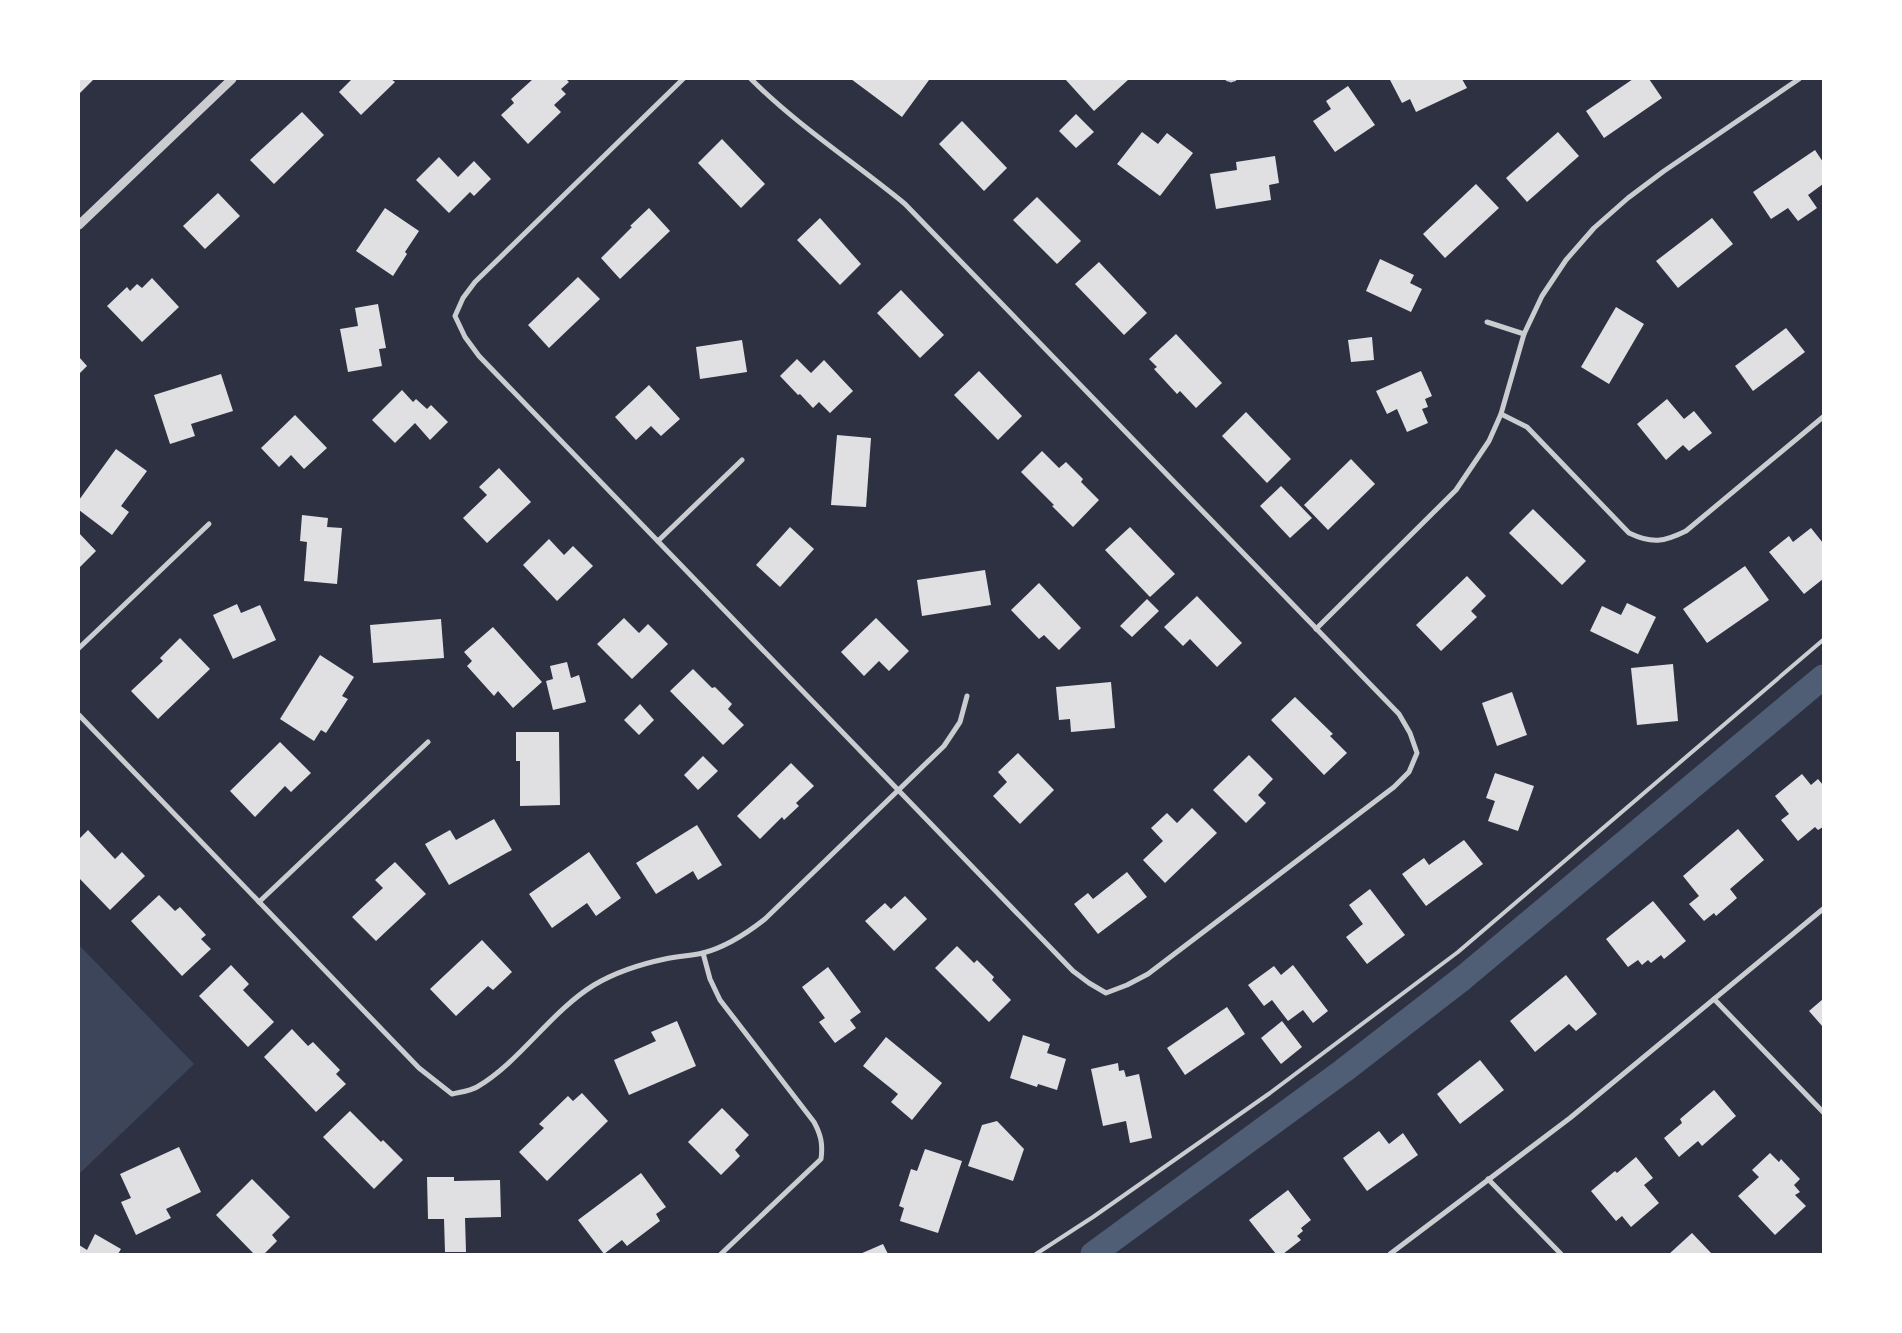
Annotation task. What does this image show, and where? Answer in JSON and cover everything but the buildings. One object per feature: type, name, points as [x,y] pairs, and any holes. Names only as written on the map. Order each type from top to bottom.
[{"type":"street","points":[[79,225],[232,79]]},
{"type":"street","points":[[683,79],[475,282],[463,298],[455,316],[465,337],[479,356],[1073,971],[1106,993],[1127,986],[1148,974],[1394,787],[1409,772],[1417,753],[1410,733],[1399,714],[906,204],[792,117],[751,79]]},
{"type":"street","points":[[1316,629],[1456,490],[1489,441],[1501,414],[1524,334],[1542,296],[1566,260],[1594,228],[1664,171],[1799,79]]},
{"type":"street","points":[[1487,322],[1524,334]]},
{"type":"street","points":[[1501,414],[1527,427],[1630,533],[1642,539],[1655,541],[1671,538],[1686,531],[1823,417]]},
{"type":"street","points":[[658,541],[742,460]]},
{"type":"street","points":[[79,648],[208,524]]},
{"type":"street","points":[[79,715],[419,1068],[452,1094],[475,1088],[495,1074],[565,1007],[595,985],[629,968],[665,959],[703,953],[725,945],[765,919],[944,746],[960,722],[968,696]]},
{"type":"street","points":[[259,902],[428,742]]},
{"type":"street","points":[[1390,1254],[1570,1118],[1823,909]]},
{"type":"street","points":[[703,953],[710,980],[720,1000],[814,1122],[820,1134],[823,1147],[821,1159],[721,1254]]},
{"type":"street","points":[[1714,998],[1823,1112]]},
{"type":"street","points":[[1488,1179],[1561,1254]]},
{"type":"lane","points":[[1036,1254],[1093,1217],[1270,1093],[1458,952],[1823,640]]},
{"type":"shaded area","points":[[79,945],[194,1064],[79,1174]]},
{"type":"waterway","points":[[1093,1254],[1343,1071],[1463,978],[1823,677]]}]
